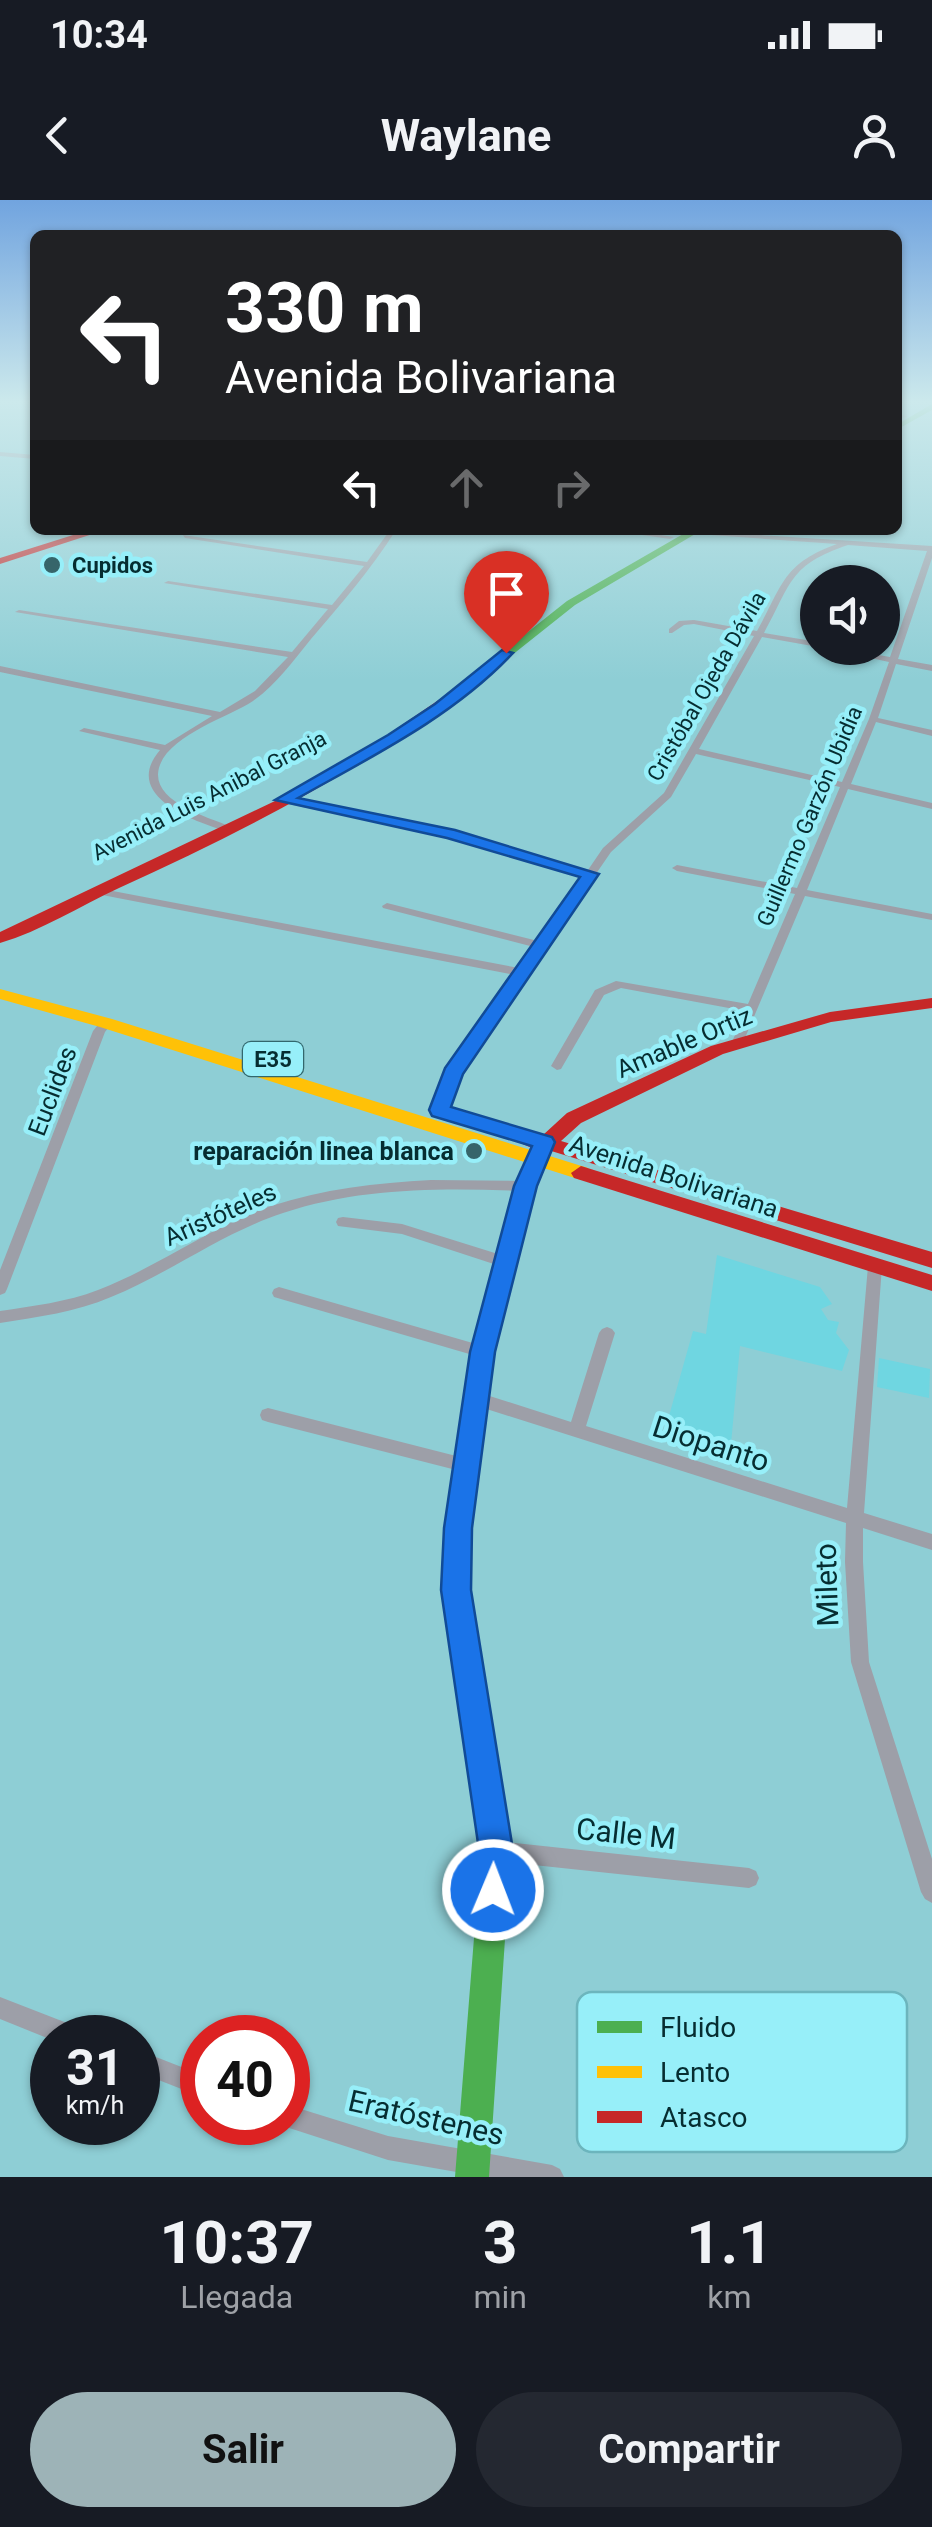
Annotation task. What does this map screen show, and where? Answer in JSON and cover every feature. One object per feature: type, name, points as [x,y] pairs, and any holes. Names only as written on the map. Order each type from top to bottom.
[{"type":"main road","points":[[1,560],[68,535]]},
{"type":"main road","points":[[1,560],[84,535]]},
{"type":"main road","name":"Avenida Luis Anibal Granja","points":[[0,928],[218,825],[283,800],[394,738],[466,688],[552,616],[681,535]]},
{"type":"main road","name":"Avenida Luis Anibal Granja","points":[[0,938],[328,766],[425,703],[542,614],[681,535]]},
{"type":"main road","name":"Avenida Bolivariana","points":[[0,980],[170,1027],[439,1110],[541,1150],[932,1283]]},
{"type":"main road","name":"Avenida Bolivariana","points":[[0,994],[932,1260]]},
{"type":"main road","name":"Amable Ortiz","points":[[541,1150],[574,1118],[738,1042],[830,1017],[932,1003]]},
{"type":"main road","points":[[473,2171],[496,1850],[456,1590],[464,1466],[482,1352],[525,1186],[541,1150]]},
{"type":"street","points":[[218,825],[166,799],[154,782],[154,764],[166,748],[258,693],[334,608],[391,535]]},
{"type":"street","points":[[730,535],[932,548]]},
{"type":"street","points":[[782,535],[932,548]]},
{"type":"street","points":[[185,536],[370,565]]},
{"type":"street","name":"Cristóbal Ojeda Dávila","points":[[439,1110],[453,1073],[606,850],[668,796],[760,634],[787,576],[797,564],[847,543]]},
{"type":"street","name":"Guillermo Garzón Ubidia","points":[[900,639],[932,548]]},
{"type":"street","points":[[168,583],[334,608]]},
{"type":"street","points":[[914,601],[932,604]]},
{"type":"street","points":[[19,612],[294,655]]},
{"type":"street","points":[[672,631],[682,623],[694,622],[800,642]]},
{"type":"street","points":[[900,660],[932,668]]},
{"type":"street","name":"Guillermo Garzón Ubidia","points":[[738,1042],[843,782],[873,718],[891,665]]},
{"type":"street","points":[[0,669],[221,716]]},
{"type":"street","points":[[873,718],[932,734]]},
{"type":"street","points":[[84,731],[166,748]]},
{"type":"street","points":[[692,750],[843,782],[932,806]]},
{"type":"street","points":[[283,800],[450,834],[591,874]]},
{"type":"street","points":[[677,868],[932,917]]},
{"type":"street","points":[[97,890],[520,972]]},
{"type":"street","points":[[387,906],[539,945]]},
{"type":"street","points":[[557,1066],[599,992],[608,987],[620,984],[751,1008]]},
{"type":"street","name":"Euclides","points":[[0,1289],[92,1049],[106,1023]]},
{"type":"street","name":"Aristóteles","points":[[0,1317],[62,1307],[103,1294],[276,1210],[357,1190],[432,1183],[525,1186]]},
{"type":"street","points":[[343,1222],[402,1230],[506,1262]]},
{"type":"street","name":"Mileto","points":[[875,1266],[856,1519],[860,1662],[932,1892]]},
{"type":"street","points":[[279,1293],[482,1352]]},
{"type":"street","points":[[577,1430],[607,1333]]},
{"type":"street","name":"Diopanto","points":[[474,1398],[932,1542]]},
{"type":"street","points":[[268,1415],[464,1466]]},
{"type":"street","name":"Calle M","points":[[496,1850],[749,1878]]},
{"type":"street","points":[[0,2008],[30,2020]]},
{"type":"street","name":"Eratóstenes","points":[[310,2124],[473,2171],[552,2177]]},
{"type":"shaded area","points":[[717,1255],[820,1287],[832,1304],[821,1309],[828,1320],[839,1322],[836,1333],[849,1350],[842,1371],[740,1346],[731,1444],[667,1423],[693,1331],[706,1334]]},
{"type":"shaded area","points":[[879,1358],[930,1369],[929,1398],[877,1387]]},
{"type":"traffic: fast","points":[[468,684],[571,603],[688,535]]},
{"type":"traffic: fast","points":[[472,2177],[496,1850],[456,1589],[458,1528],[483,1352],[525,1186],[544,1145]]},
{"type":"traffic: slow","points":[[0,994],[106,1023],[581,1173]]},
{"type":"traffic: jam","points":[[0,561],[84,535]]},
{"type":"traffic: jam","points":[[0,938],[301,794],[415,724],[468,684]]},
{"type":"traffic: jam","points":[[544,1145],[574,1118],[717,1050],[830,1017],[932,1003]]},
{"type":"traffic: jam","points":[[520,1135],[932,1260]]},
{"type":"traffic: jam","points":[[581,1173],[932,1283]]},
{"type":"place","name":"Cupidos","points":[[52,565]]},
{"type":"place","name":"reparación linea blanca","points":[[474,1151]]},
{"type":"route","points":[[493,1890],[496,1850],[456,1590],[458,1528],[482,1352],[525,1186],[544,1142],[439,1110],[453,1073],[591,874],[450,834],[283,800],[394,738],[466,688],[506,653]]}]
